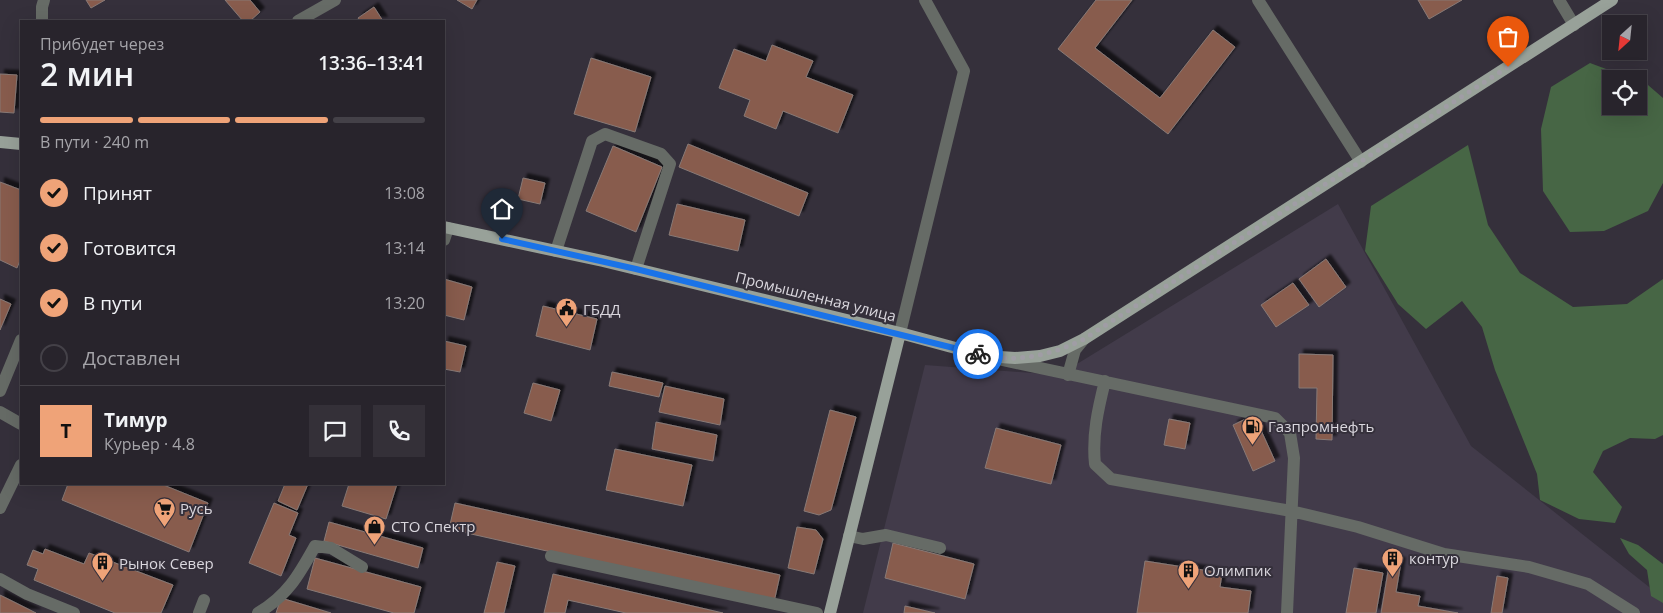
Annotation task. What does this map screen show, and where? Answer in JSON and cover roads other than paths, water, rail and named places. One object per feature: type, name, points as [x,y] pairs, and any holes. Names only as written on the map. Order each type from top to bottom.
[{"type":"main road","points":[[900,333],[985,356],[1015,358],[1040,356],[1060,351],[1084,339],[1612,0]]},
{"type":"main road","points":[[0,142],[20,144]]},
{"type":"main road","name":"Промышленная улица","points":[[446,227],[636,269],[900,333],[830,613]]},
{"type":"street","points":[[42,20],[44,0]]},
{"type":"street","points":[[300,20],[335,0]]},
{"type":"street","points":[[900,333],[964,71],[925,0]]},
{"type":"street","points":[[1258,0],[1361,162]]},
{"type":"street","points":[[1559,0],[1574,25]]},
{"type":"street","points":[[556,251],[592,141],[605,134],[661,154],[670,164],[636,269]]},
{"type":"street","points":[[1068,375],[1075,350],[1084,339]]},
{"type":"street","points":[[0,391],[20,342]]},
{"type":"street","points":[[985,356],[1275,418],[1290,433],[1294,458],[1287,613]]},
{"type":"street","points":[[1105,381],[1097,415],[1093,448],[1095,464],[1112,479],[1291,511],[1358,527],[1444,554],[1529,567],[1588,584],[1634,613]]},
{"type":"street","points":[[0,412],[20,423]]},
{"type":"street","points":[[0,508],[20,467]]},
{"type":"street","points":[[850,536],[863,539],[886,535],[940,548]]},
{"type":"street","points":[[258,613],[270,606],[295,582],[315,546],[331,548],[362,567]]},
{"type":"street","points":[[551,556],[817,613]]},
{"type":"street","points":[[0,579],[27,594],[74,613]]},
{"type":"street","points":[[198,613],[204,600]]},
{"type":"place","name":"ГБДД","points":[[567,328]]},
{"type":"place","name":"Газпромнефть","points":[[1252,445]]},
{"type":"place","name":"Русь","points":[[164,527]]},
{"type":"place","name":"СТО Спектр","points":[[375,545]]},
{"type":"place","name":"контур","points":[[1393,577]]},
{"type":"place","name":"Рынок Север","points":[[103,582]]},
{"type":"place","name":"Олимпик","points":[[1188,589]]}]
